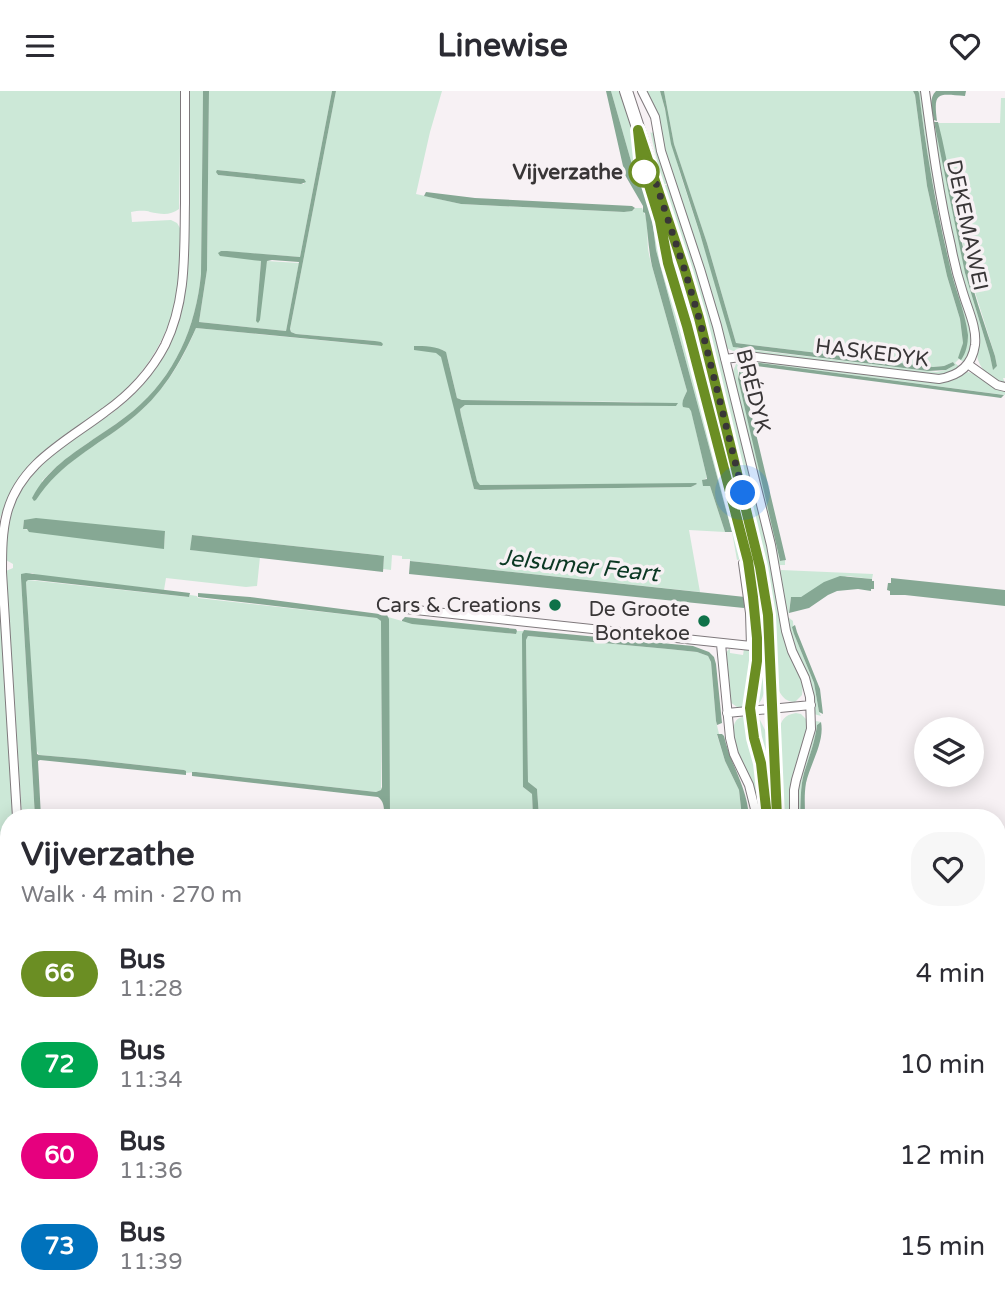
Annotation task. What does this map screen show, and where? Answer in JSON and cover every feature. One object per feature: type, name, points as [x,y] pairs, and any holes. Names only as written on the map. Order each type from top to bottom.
[{"type":"main road","name":"BRÉDYK","points":[[626,91],[699,318],[754,539],[768,615],[777,809]]},
{"type":"street","points":[[17,809],[2,572],[6,514],[16,492],[33,468],[45,455],[123,398],[154,362],[170,332],[180,302],[184,267],[185,91]]},
{"type":"street","name":"BRÉDYK","points":[[642,91],[655,117],[661,151],[701,269],[771,545],[786,631],[805,678],[811,705],[809,739],[794,790],[794,809]]},
{"type":"street","name":"DEKEMAWEI","points":[[925,91],[946,227],[976,335],[969,365]]},
{"type":"street","name":"HASKEDYK","points":[[725,359],[748,356],[939,379],[951,376],[969,365]]},
{"type":"street","points":[[969,365],[1005,387]]},
{"type":"street","points":[[397,608],[751,646],[748,592],[743,563]]},
{"type":"street","points":[[721,644],[732,747],[749,785],[755,809]]},
{"type":"street","points":[[727,713],[811,705]]},
{"type":"shaded area","points":[[0,91],[181,91],[179,209],[165,214],[131,212],[132,222],[171,220],[180,228],[179,282],[165,334],[147,365],[123,392],[58,440],[32,463],[9,496],[0,518]]},
{"type":"shaded area","points":[[189,91],[203,91],[201,274],[187,336],[168,373],[141,404],[61,463],[42,481],[43,489],[52,478],[120,428],[152,399],[177,366],[196,328],[383,345],[375,341],[296,334],[290,329],[336,91],[442,91],[416,194],[461,204],[624,212],[642,208],[647,223],[650,259],[687,391],[683,400],[691,410],[707,478],[703,480],[703,486],[710,486],[725,532],[689,530],[700,592],[410,561],[402,559],[402,556],[392,555],[391,570],[383,569],[384,557],[377,555],[192,535],[191,550],[260,557],[257,586],[166,578],[164,590],[32,573],[21,578],[35,809],[21,809],[6,571],[13,568],[13,564],[6,560],[13,508],[21,491],[43,464],[116,410],[137,391],[165,354],[174,336],[184,299],[189,203]],"holes":[[[414,346],[443,350],[447,356],[457,398],[462,400],[636,402],[678,406],[465,405],[460,409],[461,415],[477,482],[480,485],[697,484],[691,487],[474,489],[442,357]],[[27,520],[165,532],[164,548],[23,529],[24,521]]]},
{"type":"shaded area","points":[[203,91],[209,91],[207,270],[199,322],[286,331],[299,262],[267,261],[258,323],[261,261],[220,256],[218,253],[227,251],[300,257],[332,91],[336,91],[290,329],[296,334],[383,344],[196,328],[177,366],[152,400],[130,420],[56,475],[34,501],[32,498],[38,488],[53,470],[148,397],[172,366],[181,349],[194,313],[201,274]]},
{"type":"shaded area","points":[[209,91],[332,91],[300,257],[221,251],[261,261],[256,321],[267,261],[299,263],[286,331],[199,322],[207,270]],"holes":[[[217,170],[304,179],[304,184],[218,175]]]},
{"type":"shaded area","points":[[606,91],[611,91],[635,175],[651,210],[656,250],[732,532],[725,532],[710,486],[703,486],[702,480],[707,478],[691,411],[683,407],[687,391],[652,266],[645,213],[625,175]]},
{"type":"shaded area","points":[[611,91],[621,91],[630,119],[638,165],[659,227],[667,267],[745,558],[737,560],[732,532],[656,250],[651,210],[635,175]]},
{"type":"shaded area","points":[[645,91],[660,91],[680,173],[737,348],[936,372],[955,365],[953,362],[933,367],[736,343],[674,144],[664,91],[913,91],[927,186],[947,276],[960,319],[963,343],[959,359],[955,363],[961,368],[939,376],[739,353],[728,349]]},
{"type":"shaded area","points":[[660,91],[664,91],[674,144],[736,343],[933,367],[953,362],[955,365],[946,370],[928,371],[733,347],[671,144]]},
{"type":"shaded area","points":[[913,91],[919,93],[940,220],[967,326],[967,345],[961,360],[958,358],[963,343],[960,319],[947,276],[927,186]]},
{"type":"shaded area","points":[[918,91],[922,91],[973,334],[971,351],[965,363],[959,359],[968,339],[949,264]]},
{"type":"shaded area","points":[[936,91],[966,91],[965,96],[943,95],[937,99],[937,121],[934,120],[931,105]]},
{"type":"shaded area","points":[[1001,98],[1005,98],[1005,383],[988,376],[978,360],[956,259],[932,123],[934,122],[937,135],[965,273],[993,369],[997,366],[995,356],[969,273],[938,123],[1000,123]]},
{"type":"shaded area","points":[[934,122],[938,122],[943,141],[969,273],[995,356],[997,366],[993,370],[965,273]]},
{"type":"shaded area","points":[[653,130],[668,183],[663,185],[650,131],[651,133]]},
{"type":"shaded area","points":[[217,170],[304,179],[306,182],[301,184],[218,175]]},
{"type":"shaded area","points":[[669,184],[704,292],[803,682],[802,695],[795,702],[786,699],[779,691],[774,621],[663,186]]},
{"type":"shaded area","points":[[426,192],[475,198],[635,208],[624,212],[461,204],[424,196]]},
{"type":"shaded area","points":[[656,202],[688,296],[759,589],[765,690],[760,702],[753,707],[759,651],[751,567]]},
{"type":"shaded area","points":[[414,346],[435,347],[446,352],[457,398],[462,400],[678,403],[676,406],[465,405],[460,409],[461,415],[480,485],[697,484],[691,487],[474,489],[441,357],[436,353],[414,350]]},
{"type":"shaded area","points":[[743,359],[937,381],[968,372],[1005,390],[1005,395],[746,362],[738,370],[738,379],[779,559],[785,560],[785,565],[780,565],[777,562],[732,374],[736,364]]},
{"type":"shaded area","points":[[746,362],[1004,395],[1001,398],[756,366],[745,368],[742,375],[786,560],[780,561],[738,379],[740,367]]},
{"type":"shaded area","points":[[36,518],[165,531],[164,549],[29,532],[23,529],[24,520]]},
{"type":"shaded area","points":[[192,535],[384,556],[383,572],[190,550]]},
{"type":"shaded area","points":[[410,561],[745,597],[744,608],[409,574]]},
{"type":"shaded area","points":[[781,570],[873,574],[872,579],[847,576],[801,597],[791,597],[788,617],[793,621],[794,634],[814,683],[821,716],[814,714],[788,626]]},
{"type":"shaded area","points":[[21,574],[190,593],[189,597],[35,580],[26,582],[37,754],[184,770],[186,775],[40,760],[41,809],[35,809]]},
{"type":"shaded area","points":[[840,576],[872,579],[874,589],[837,591],[809,608],[789,613],[791,597],[801,597],[824,582]]},
{"type":"shaded area","points":[[891,578],[1005,590],[1005,606],[890,595],[887,590]]},
{"type":"shaded area","points":[[28,580],[188,597],[190,595],[378,618],[382,625],[381,790],[376,792],[186,773],[184,770],[39,755],[36,749]]},
{"type":"shaded area","points":[[198,593],[250,597],[387,615],[390,809],[384,809],[378,797],[192,776],[192,772],[196,772],[376,792],[382,787],[381,621],[377,618],[198,597]]},
{"type":"shaded area","points":[[0,613],[12,809],[0,809]]},
{"type":"shaded area","points":[[388,617],[402,621],[515,634],[517,631],[523,631],[523,787],[532,794],[533,809],[390,809]]},
{"type":"shaded area","points":[[405,617],[517,631],[516,634],[412,624],[402,621]]},
{"type":"shaded area","points":[[795,625],[820,689],[823,714],[819,712],[814,683],[794,634],[792,627]]},
{"type":"shaded area","points":[[524,630],[693,646],[709,652],[716,664],[722,723],[717,725],[716,721],[711,662],[708,656],[697,652],[528,636],[528,782],[537,789],[538,809],[533,809],[532,794],[523,787]]},
{"type":"shaded area","points":[[528,636],[697,652],[708,656],[711,662],[717,735],[725,761],[739,790],[741,809],[538,809],[537,789],[528,783]]},
{"type":"shaded area","points":[[729,649],[730,653],[743,655],[744,649],[755,650],[747,708],[737,707],[730,702],[725,654]]},
{"type":"shaded area","points":[[801,714],[807,720],[807,731],[792,809],[782,809],[779,731],[784,719],[789,715]]},
{"type":"shaded area","points":[[747,716],[759,766],[764,809],[757,809],[742,770],[733,732],[739,718]]},
{"type":"shaded area","points":[[753,717],[760,720],[766,732],[771,809],[769,809],[764,768]]},
{"type":"shaded area","points":[[816,721],[821,722],[817,725],[804,773],[800,809],[797,809],[797,791]]},
{"type":"shaded area","points":[[821,722],[821,737],[806,783],[805,809],[800,809],[803,779],[817,725]]},
{"type":"shaded area","points":[[717,734],[724,736],[748,809],[741,809],[739,790],[725,761]]},
{"type":"bus line","name":"66","points":[[766,809],[761,763],[751,724],[751,690],[757,661],[757,638],[748,561],[668,263],[660,221],[641,159],[638,130],[699,318],[760,567],[768,615],[777,809]]},
{"type":"place","name":"Vijverzathe","points":[[644,172]]},
{"type":"place","name":"Cars & Creations","points":[[555,605]]},
{"type":"place","name":"De Groote Bontekoe","points":[[704,621]]},
{"type":"route","points":[[644,172],[651,168],[685,271],[712,365],[743,493]]},
{"type":"water label","name":"Jelsumer Feart","points":[[579,566]]}]
